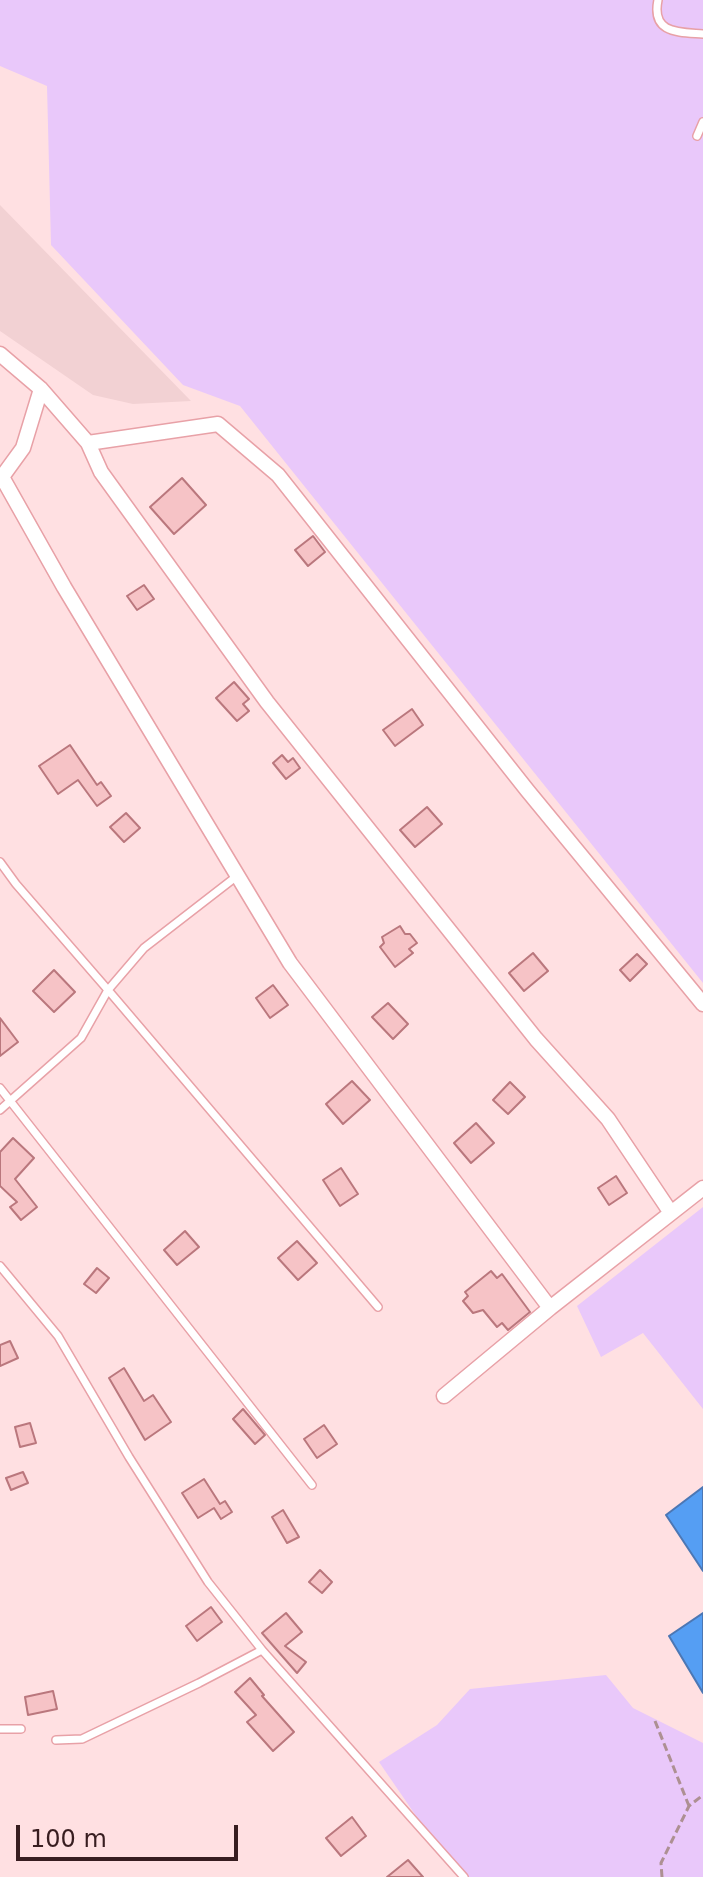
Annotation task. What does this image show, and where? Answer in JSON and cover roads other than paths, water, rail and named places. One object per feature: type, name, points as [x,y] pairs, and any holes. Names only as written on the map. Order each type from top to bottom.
[{"type":"street","points":[[0,354],[41,389],[88,443],[101,472],[267,702],[536,1039],[608,1119],[671,1213]]},
{"type":"street","points":[[41,389],[23,448],[1,478],[290,963],[550,1308]]},
{"type":"street","points":[[88,443],[218,424],[278,475],[527,790],[703,1004]]},
{"type":"street","points":[[444,1396],[703,1188]]},
{"type":"lane","points":[[658,0],[656,11],[661,25],[672,31],[703,34]]},
{"type":"lane","points":[[697,136],[703,122]]},
{"type":"lane","points":[[0,862],[378,1307]]},
{"type":"lane","points":[[0,1110],[81,1038],[108,990],[144,948],[237,876]]},
{"type":"lane","points":[[0,1088],[312,1485]]},
{"type":"lane","points":[[0,1266],[58,1336],[208,1582],[262,1650],[464,1877]]},
{"type":"lane","points":[[56,1740],[82,1739],[262,1650]]},
{"type":"lane","points":[[0,1729],[21,1729]]},
{"type":"water","points":[[703,1487],[703,1571],[666,1515]]},
{"type":"water","points":[[703,1613],[703,1693],[669,1636]]}]
